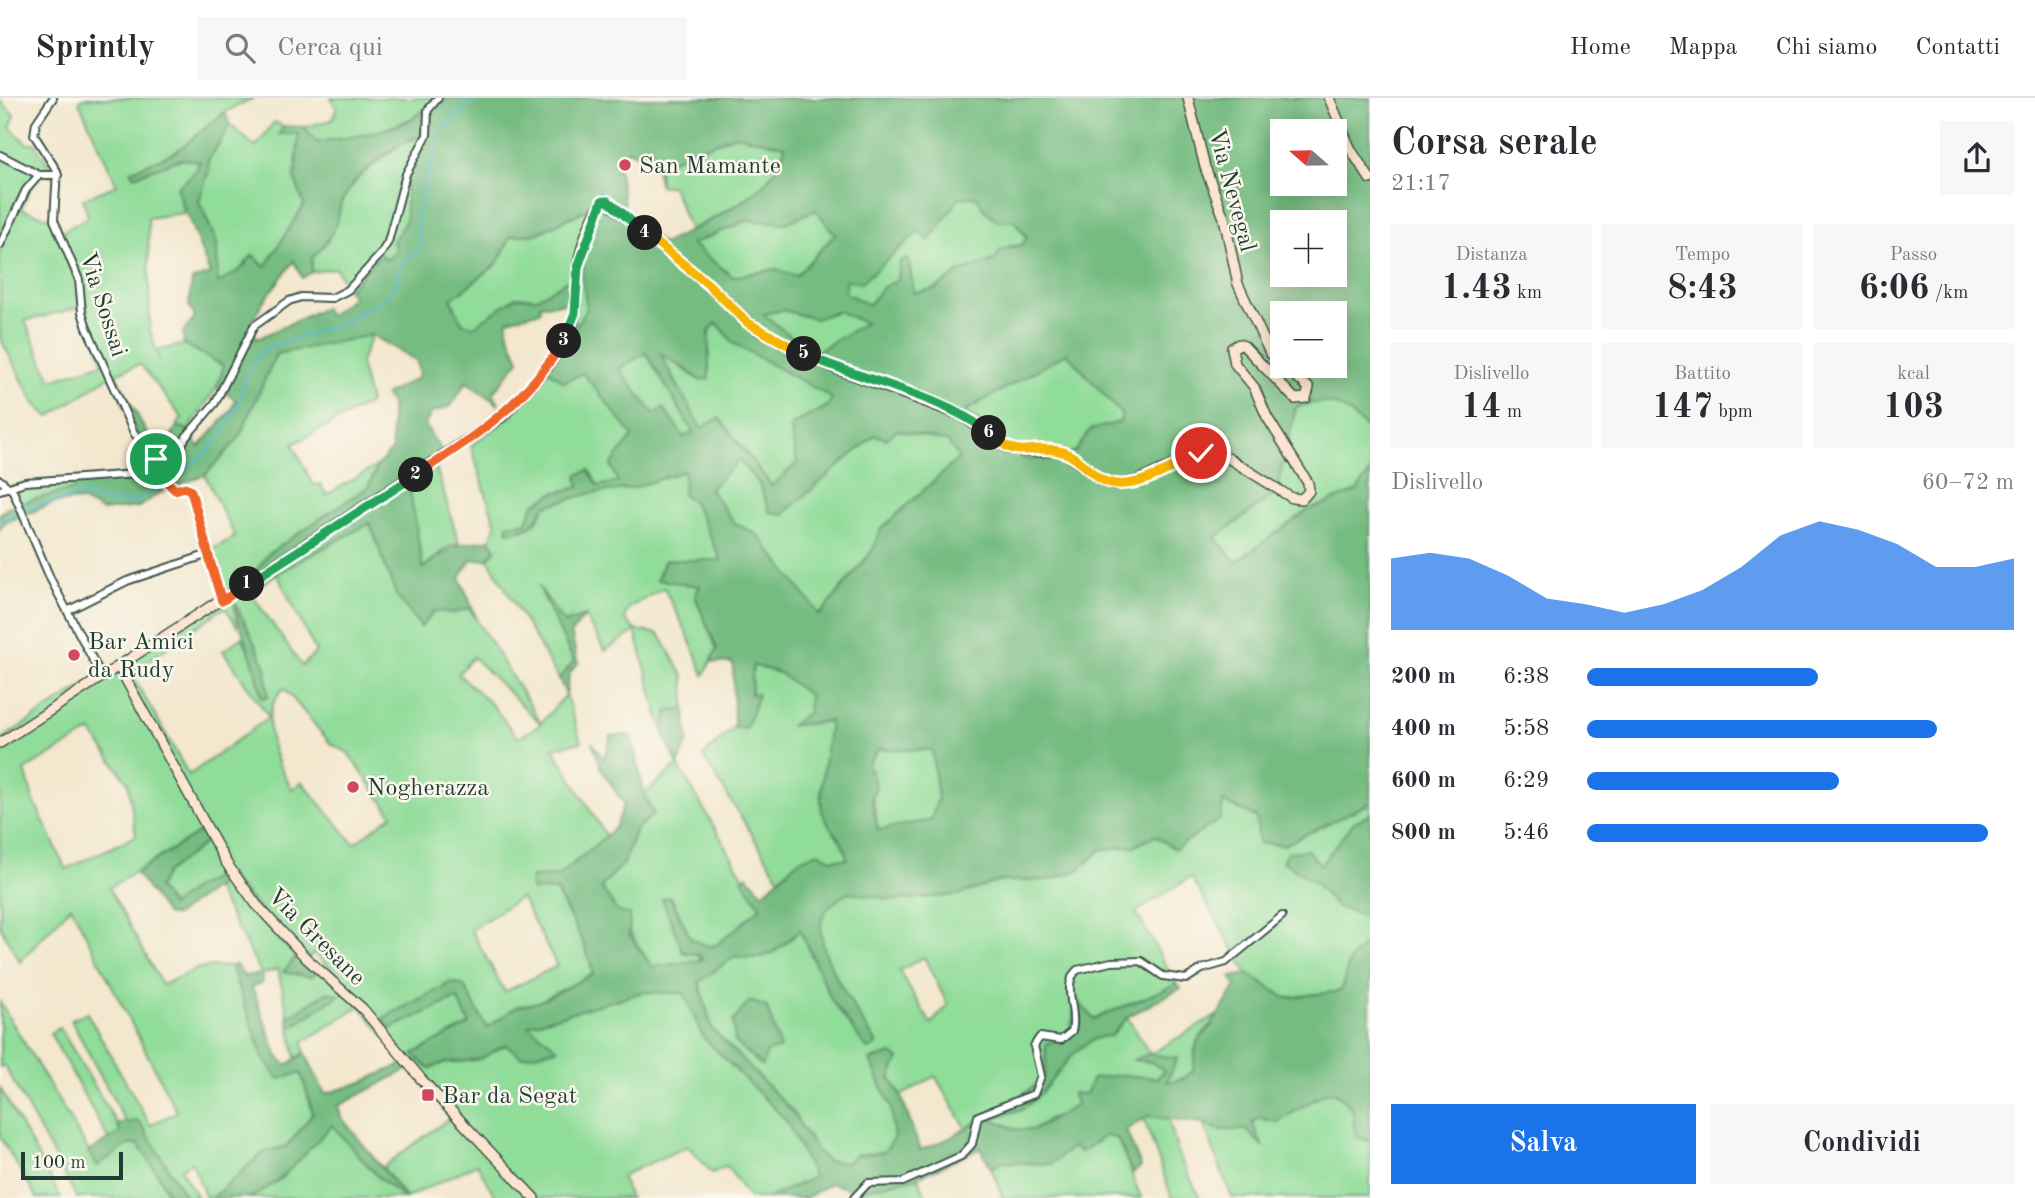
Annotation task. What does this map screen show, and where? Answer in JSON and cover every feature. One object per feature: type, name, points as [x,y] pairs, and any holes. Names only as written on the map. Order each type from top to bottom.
[{"type":"main road","name":"Via Nevegal","points":[[0,743],[491,426],[548,364],[571,328],[576,307],[578,267],[593,222],[605,200],[694,272],[756,329],[834,368],[961,415],[1008,448],[1023,452],[1062,451],[1103,480],[1115,485],[1150,477],[1201,453],[1213,452],[1228,458],[1292,498],[1302,499],[1309,491],[1308,483],[1267,417],[1254,387],[1235,364],[1232,348],[1239,344],[1244,346],[1295,398],[1306,398],[1309,388],[1269,354],[1238,284],[1224,218],[1205,167],[1188,98]]},
{"type":"main road","points":[[1329,98],[1351,150],[1370,179]]},
{"type":"main road","name":"Via Gresane","points":[[119,667],[227,864],[256,904],[307,959],[363,1009],[422,1080],[534,1198]]},
{"type":"street","points":[[53,98],[36,123],[34,135],[58,175]]},
{"type":"street","points":[[0,490],[8,485],[157,472],[176,455],[186,437],[215,403],[254,326],[289,301],[300,297],[332,298],[348,290],[380,254],[388,242],[405,174],[427,135],[428,110],[438,98]]},
{"type":"street","points":[[0,155],[39,175],[58,175]]},
{"type":"street","points":[[0,245],[26,190],[39,175]]},
{"type":"street","name":"Via Sossai","points":[[58,175],[54,220],[79,280],[83,317],[134,433],[156,459],[157,472],[171,487],[177,490],[185,487],[191,491],[206,544],[206,555]]},
{"type":"street","points":[[0,480],[8,485],[17,500],[67,611],[102,677]]},
{"type":"street","points":[[67,611],[127,580],[206,555],[222,601]]},
{"type":"street","points":[[854,1198],[868,1183],[903,1182],[961,1156],[972,1144],[978,1116],[1034,1094],[1041,1076],[1034,1051],[1037,1040],[1044,1036],[1064,1039],[1073,1027],[1070,985],[1077,970],[1107,963],[1141,961],[1163,976],[1186,979],[1202,969],[1226,962],[1282,916]]},
{"type":"green space","points":[[82,98],[254,98],[225,112],[177,151],[131,172],[134,175],[181,159],[200,161],[196,171],[177,188],[184,213],[148,218],[150,330],[159,360],[157,351],[184,344],[224,366],[217,387],[188,430],[177,426],[182,418],[140,364],[110,376],[49,417],[35,404],[0,338],[0,100],[15,116],[10,127],[27,144],[35,143],[56,177],[43,173],[30,188],[21,209],[57,220],[61,232],[88,217],[83,199],[117,185],[79,102]],"holes":[[[84,306],[103,363],[51,380],[25,321]]]},
{"type":"green space","points":[[331,98],[438,98],[413,118],[398,125],[348,138],[316,142],[304,127],[332,120],[337,109]]},
{"type":"green space","points":[[438,98],[1370,98],[1370,431],[1352,415],[1329,403],[1319,402],[1296,407],[1276,493],[1215,538],[1236,562],[1307,511],[1357,491],[1370,472],[1370,803],[1284,845],[1259,843],[1256,817],[1223,802],[1220,819],[1175,849],[1155,836],[1135,846],[1102,849],[1078,870],[1049,880],[999,881],[958,895],[895,900],[848,892],[826,911],[822,919],[821,933],[824,949],[840,984],[877,1044],[868,1050],[832,1001],[800,930],[771,953],[756,957],[735,956],[699,982],[712,1029],[792,1111],[817,1152],[828,1161],[846,1163],[856,1155],[884,1152],[894,1139],[891,1107],[870,1060],[892,1054],[899,1059],[890,1078],[901,1096],[920,1150],[948,1139],[1034,1087],[1045,1075],[1046,1043],[1070,1038],[1076,999],[1094,1019],[1173,986],[1175,982],[1181,988],[1127,1017],[1111,1036],[1097,1038],[1085,1044],[1034,1100],[1019,1110],[990,1118],[1015,1129],[1034,1130],[1077,1105],[1072,1093],[1086,1094],[1093,1078],[1123,1075],[1157,1078],[1165,1071],[1151,1062],[1132,1060],[1150,1054],[1177,1058],[1167,1082],[1183,1079],[1193,1071],[1197,1042],[1210,1028],[1236,986],[1231,977],[1248,974],[1286,998],[1341,991],[1350,959],[1364,944],[1370,943],[1370,1141],[1356,1137],[1352,1108],[1335,1092],[1325,1093],[1277,1122],[1260,1118],[1252,1122],[1263,1147],[1247,1130],[1219,1130],[1203,1123],[1148,1116],[1126,1130],[1141,1167],[1133,1173],[1117,1138],[1105,1136],[1081,1152],[1073,1147],[1051,1164],[1002,1162],[991,1168],[981,1148],[918,1177],[856,1191],[831,1183],[806,1198],[769,1198],[814,1177],[786,1120],[703,1037],[684,993],[643,992],[528,1025],[558,1048],[522,1057],[506,1045],[479,1059],[447,1063],[429,1069],[413,1054],[470,1024],[457,998],[390,1029],[383,1018],[452,982],[464,986],[487,1028],[516,1007],[539,1002],[593,974],[583,943],[557,891],[531,890],[532,877],[558,876],[615,828],[624,804],[602,770],[592,742],[604,759],[611,736],[631,735],[647,804],[654,814],[636,829],[623,864],[601,887],[617,911],[630,915],[629,935],[652,967],[702,960],[700,955],[683,952],[662,899],[670,897],[691,939],[710,947],[718,944],[761,907],[742,879],[747,875],[763,893],[799,860],[818,852],[831,859],[847,859],[843,845],[824,818],[821,803],[830,721],[790,726],[808,713],[809,695],[779,673],[753,665],[751,694],[758,694],[746,729],[734,727],[733,663],[711,662],[717,649],[695,596],[700,586],[657,580],[665,560],[721,560],[693,501],[683,495],[684,471],[633,488],[592,493],[545,506],[531,525],[507,532],[508,525],[526,523],[534,504],[554,493],[579,487],[577,475],[589,470],[598,486],[618,482],[611,465],[633,436],[583,373],[564,382],[547,369],[587,309],[582,276],[593,206],[536,234],[511,236],[497,264],[451,299],[462,323],[474,326],[516,297],[537,298],[568,280],[572,303],[540,305],[541,311],[508,320],[507,330],[519,360],[493,393],[499,405],[466,382],[451,406],[431,413],[425,425],[442,452],[407,475],[423,568],[460,545],[490,540],[496,549],[488,559],[471,560],[460,578],[477,619],[469,608],[455,613],[434,611],[421,627],[396,595],[370,523],[277,573],[252,576],[268,554],[369,486],[378,465],[392,450],[391,404],[385,395],[419,377],[417,361],[372,335],[276,354],[239,438],[205,475],[161,492],[139,507],[102,511],[81,500],[54,503],[4,523],[0,529],[0,514],[10,506],[74,489],[77,479],[147,474],[155,468],[159,459],[137,434],[110,375],[116,375],[151,441],[165,446],[177,426],[188,430],[199,447],[230,412],[236,400],[217,387],[224,366],[184,344],[183,332],[195,318],[189,305],[192,280],[210,274],[177,188],[196,171],[200,161],[181,159],[134,176],[131,171],[177,151],[225,112],[230,125],[208,161],[209,170],[199,201],[217,243],[218,283],[241,269],[253,255],[265,267],[304,205],[295,179],[299,134],[279,134],[283,126],[304,127],[316,142],[382,130],[413,118]],"holes":[[[427,135],[406,174],[406,220],[393,242],[397,249],[387,260],[380,255],[348,290],[353,297],[329,316],[324,308],[257,339],[251,324],[262,303],[294,261],[302,278],[312,272],[312,258],[333,232],[341,203],[349,190],[378,159],[402,144]],[[735,135],[785,146],[779,164],[753,193],[717,217],[663,244],[621,211],[624,204],[617,160],[628,150],[654,163],[660,186],[659,165]],[[977,196],[982,207],[997,221],[1014,221],[1027,237],[1022,245],[1001,250],[994,260],[960,272],[935,289],[914,293],[908,259],[900,261],[898,279],[881,289],[869,305],[845,293],[846,280],[861,283],[918,232],[929,240],[960,198]],[[816,210],[835,235],[796,276],[776,269],[733,277],[692,244],[748,220],[786,223]],[[783,310],[815,319],[838,311],[865,323],[816,352],[799,343],[763,314]],[[717,323],[733,343],[832,398],[828,406],[790,426],[797,463],[772,486],[719,418],[701,428],[660,353],[699,380],[709,379],[709,331]],[[646,353],[693,433],[684,437],[663,408],[654,414],[619,369]],[[1067,353],[1122,415],[1120,422],[1090,430],[1075,452],[1026,460],[965,411]],[[897,430],[948,442],[959,458],[880,530],[873,550],[820,615],[757,534],[734,523],[710,489],[739,460],[759,483],[770,512],[782,515],[875,435],[886,439]],[[878,749],[932,750],[938,798],[931,820],[878,830],[871,798],[876,786],[868,764]]]},
{"type":"green space","points":[[274,122],[283,126],[280,133],[299,133],[295,179],[304,205],[265,267],[253,255],[241,269],[217,284],[214,253],[199,204],[208,172],[208,161],[230,125],[256,147]]},
{"type":"green space","points":[[427,135],[406,174],[406,220],[393,242],[397,249],[387,260],[381,255],[348,290],[336,268],[312,272],[312,258],[327,242],[337,221],[341,202],[359,177],[407,139]]},
{"type":"green space","points":[[735,135],[785,145],[780,161],[772,175],[748,197],[690,230],[672,186],[660,186],[659,165]]},
{"type":"green space","points":[[977,196],[1014,221],[1027,237],[1022,245],[1009,246],[994,260],[960,272],[935,289],[914,293],[909,260],[900,261],[898,279],[881,289],[869,305],[845,293],[846,280],[861,283],[918,231],[929,240],[959,198]]},
{"type":"green space","points":[[594,206],[582,276],[587,309],[570,334],[572,303],[568,280],[537,298],[516,297],[474,326],[462,324],[451,299],[497,264],[511,236],[536,234]]},
{"type":"green space","points":[[816,210],[835,234],[796,276],[776,269],[733,277],[691,244],[748,220],[786,223]]},
{"type":"green space","points":[[783,310],[815,319],[838,310],[865,323],[816,352],[799,343],[763,314]]},
{"type":"green space","points":[[717,323],[733,343],[832,397],[828,406],[790,426],[797,463],[772,486],[720,419],[701,429],[658,351],[699,380],[709,331]]},
{"type":"green space","points":[[372,335],[360,363],[370,403],[293,444],[313,485],[321,484],[326,495],[378,465],[369,486],[268,554],[277,573],[370,523],[386,569],[421,627],[434,611],[455,613],[469,608],[541,723],[566,695],[581,742],[553,748],[606,836],[558,876],[532,877],[531,889],[556,891],[583,943],[593,974],[538,1002],[516,1007],[487,1028],[464,986],[452,982],[383,1019],[390,1029],[457,998],[470,1024],[414,1054],[430,1069],[447,1063],[479,1059],[507,1045],[522,1057],[557,1049],[527,1025],[643,992],[685,993],[703,1037],[786,1120],[815,1177],[769,1198],[749,1198],[727,1166],[712,1173],[688,1146],[621,1176],[630,1198],[496,1198],[477,1164],[406,1198],[383,1167],[451,1117],[360,1006],[365,1000],[314,953],[307,959],[229,877],[194,888],[172,907],[158,888],[166,873],[206,842],[201,831],[109,888],[162,985],[199,968],[231,966],[263,1057],[301,1073],[313,1114],[287,1146],[264,1152],[212,1198],[206,1198],[192,1162],[181,1169],[197,1198],[187,1198],[139,1121],[126,1123],[71,1020],[87,1013],[150,1125],[177,1112],[71,906],[20,962],[0,926],[0,740],[224,594],[209,551],[235,537],[205,475],[239,438],[276,354]],"holes":[[[277,574],[316,652],[302,666],[250,592]],[[234,604],[268,697],[261,697],[258,670],[242,637],[223,651],[269,717],[189,775],[131,673],[225,607],[238,628]],[[473,657],[541,724],[518,738],[492,705],[458,674]],[[284,688],[330,743],[348,753],[392,815],[354,844],[302,782],[292,789],[285,777],[274,751],[269,724],[276,699]],[[91,731],[128,783],[136,836],[66,869],[33,799],[25,770]],[[521,897],[557,966],[505,992],[471,930]]]},
{"type":"green space","points":[[646,352],[694,433],[684,437],[654,415],[619,368]]},
{"type":"green space","points":[[1067,353],[1122,415],[1120,422],[1090,430],[1075,452],[1026,460],[965,411]]},
{"type":"green space","points":[[547,369],[583,373],[633,436],[611,465],[619,482],[598,486],[589,470],[579,487],[554,493],[534,504],[536,523],[545,506],[592,493],[633,488],[684,470],[693,501],[722,560],[665,560],[657,579],[701,586],[695,596],[717,649],[704,675],[664,588],[629,608],[624,618],[635,630],[659,634],[684,677],[685,708],[667,712],[663,732],[635,631],[605,651],[585,616],[564,624],[541,591],[574,662],[559,679],[488,559],[496,549],[490,540],[496,526],[471,446],[511,416]]},
{"type":"green space","points":[[1318,400],[1346,409],[1370,431],[1370,472],[1357,491],[1307,511],[1235,563],[1215,538],[1276,493],[1296,407]]},
{"type":"green space","points":[[897,430],[949,442],[959,458],[880,530],[873,550],[820,615],[757,534],[734,523],[710,489],[738,459],[759,484],[770,512],[782,514],[875,435]]},
{"type":"green space","points":[[433,458],[459,543],[448,547],[423,568],[407,474]]},
{"type":"green space","points":[[77,479],[74,489],[20,503],[12,486]]},
{"type":"green space","points":[[538,585],[564,623],[585,616],[571,633],[578,663],[569,674],[566,695],[559,679],[574,661]]},
{"type":"green space","points":[[234,600],[266,667],[268,697],[262,698]]},
{"type":"green space","points":[[752,665],[779,673],[809,695],[808,713],[792,725],[830,721],[822,806],[826,820],[844,846],[847,860],[799,860],[779,878],[703,756],[734,727],[746,729],[758,694],[751,694]]},
{"type":"green space","points":[[685,708],[688,741],[678,765],[663,732],[667,712]]},
{"type":"green space","points":[[878,749],[932,750],[938,798],[931,820],[878,831],[868,764]]},
{"type":"green space","points":[[678,765],[761,907],[718,944],[709,947],[691,939],[671,897],[663,899],[702,961],[652,967],[601,887],[623,864],[636,829],[654,814],[644,794]]},
{"type":"green space","points":[[1223,802],[1256,817],[1284,845],[1370,803],[1370,815],[1354,822],[1321,865],[1282,860],[1316,883],[1336,907],[1370,918],[1370,943],[1364,944],[1350,959],[1341,991],[1286,998],[1248,974],[1191,877],[1136,912],[1175,982],[1173,986],[1093,1019],[1076,1000],[1069,1038],[1046,1043],[1045,1075],[1034,1087],[966,1128],[935,1076],[901,1096],[890,1077],[871,1061],[891,1107],[894,1139],[884,1152],[856,1155],[846,1163],[828,1161],[817,1152],[792,1111],[712,1029],[699,982],[735,956],[756,958],[772,954],[800,930],[832,1001],[877,1044],[849,1001],[824,949],[822,919],[837,900],[848,892],[895,900],[958,895],[999,881],[1049,880],[1078,870],[1102,849],[1135,846]],"holes":[[[924,957],[948,1005],[931,1024],[899,971]]]},
{"type":"green space","points":[[1370,815],[1370,918],[1336,907],[1316,883],[1282,861],[1288,852],[1307,850],[1321,865],[1354,822]]},
{"type":"green space","points":[[201,831],[206,842],[166,873],[158,888],[171,906],[194,888],[222,874],[229,877],[320,970],[310,977],[283,972],[296,957],[225,881],[175,916],[166,914],[136,873]]},
{"type":"green space","points":[[225,881],[296,957],[284,972],[310,977],[320,970],[360,1006],[303,1042],[305,1053],[296,1059],[290,1028],[338,996],[328,992],[288,1017],[278,969],[262,974],[215,888]]},
{"type":"green space","points":[[235,964],[244,976],[262,974],[263,982],[252,987],[278,1057],[287,1065],[305,1053],[325,1094],[360,1083],[405,1063],[409,1069],[338,1106],[341,1117],[406,1198],[378,1177],[332,1125],[284,1175],[262,1191],[250,1197],[212,1198],[264,1152],[287,1146],[313,1113],[301,1073],[278,1079],[263,1057],[231,966]]},
{"type":"green space","points":[[328,992],[339,995],[290,1028],[288,1017]]},
{"type":"green space","points":[[750,1001],[767,1007],[780,1048],[767,1052],[762,1066],[735,1042],[733,1021]]},
{"type":"green space","points":[[0,1002],[97,1165],[128,1145],[138,1144],[170,1198],[77,1198],[4,1065],[0,1067]]},
{"type":"green space","points":[[1219,1014],[1198,1041],[1194,1071],[1189,1075],[1166,1083],[1177,1058],[1150,1054]]},
{"type":"green space","points":[[1127,1017],[1150,1054],[1134,1060],[1151,1062],[1165,1070],[1157,1078],[1123,1075],[1086,1094],[1063,1116],[1048,1119],[1034,1130],[1015,1129],[990,1118],[1026,1106],[1075,1052],[1086,1043],[1111,1036]]},
{"type":"green space","points":[[60,1028],[121,1133],[109,1140],[50,1033]]},
{"type":"green space","points":[[0,1088],[61,1198],[37,1198],[0,1137]]},
{"type":"green space","points":[[1335,1092],[1352,1108],[1356,1137],[1370,1141],[1370,1198],[1232,1198],[1203,1123],[1219,1130],[1247,1130],[1262,1145],[1252,1122],[1260,1118],[1277,1122],[1325,1093]]},
{"type":"green space","points":[[1148,1116],[1168,1116],[1179,1156],[1200,1198],[1172,1198],[1144,1119]]},
{"type":"green space","points":[[139,1121],[187,1198],[170,1198],[138,1144],[128,1145],[97,1166],[88,1152],[120,1133],[117,1124]]},
{"type":"green space","points":[[332,1125],[378,1177],[404,1198],[249,1198],[282,1178],[293,1163]]},
{"type":"green space","points":[[1105,1136],[1117,1137],[1141,1198],[1000,1198],[1003,1196],[991,1168],[1002,1162],[1050,1164],[1073,1147],[1081,1152]]},
{"type":"green space","points":[[918,1177],[927,1198],[862,1198],[856,1191]]},
{"type":"waterway","points":[[23,510],[82,495],[103,502],[138,501],[205,454],[221,435],[238,405],[248,372],[263,349],[339,324],[378,303],[395,289],[402,262],[422,248],[417,230],[418,210],[443,130],[473,98]]},
{"type":"waterway","points":[[0,523],[18,512]]},
{"type":"place","name":"San Mamante","points":[[625,165]]},
{"type":"place","name":"Bar Amici da Rudy","points":[[74,655]]},
{"type":"place","name":"Nogherazza","points":[[353,787]]},
{"type":"place","name":"Bar da Segat","points":[[428,1095]]},
{"type":"route","points":[[156,459],[158,464],[155,470],[171,487],[175,490],[185,487],[191,491],[206,544],[206,555],[222,601],[502,417],[548,364],[571,328],[576,307],[578,267],[601,202],[605,200],[694,272],[756,329],[834,368],[961,415],[1014,451],[1062,451],[1097,477],[1115,485],[1150,477],[1201,453]]}]
